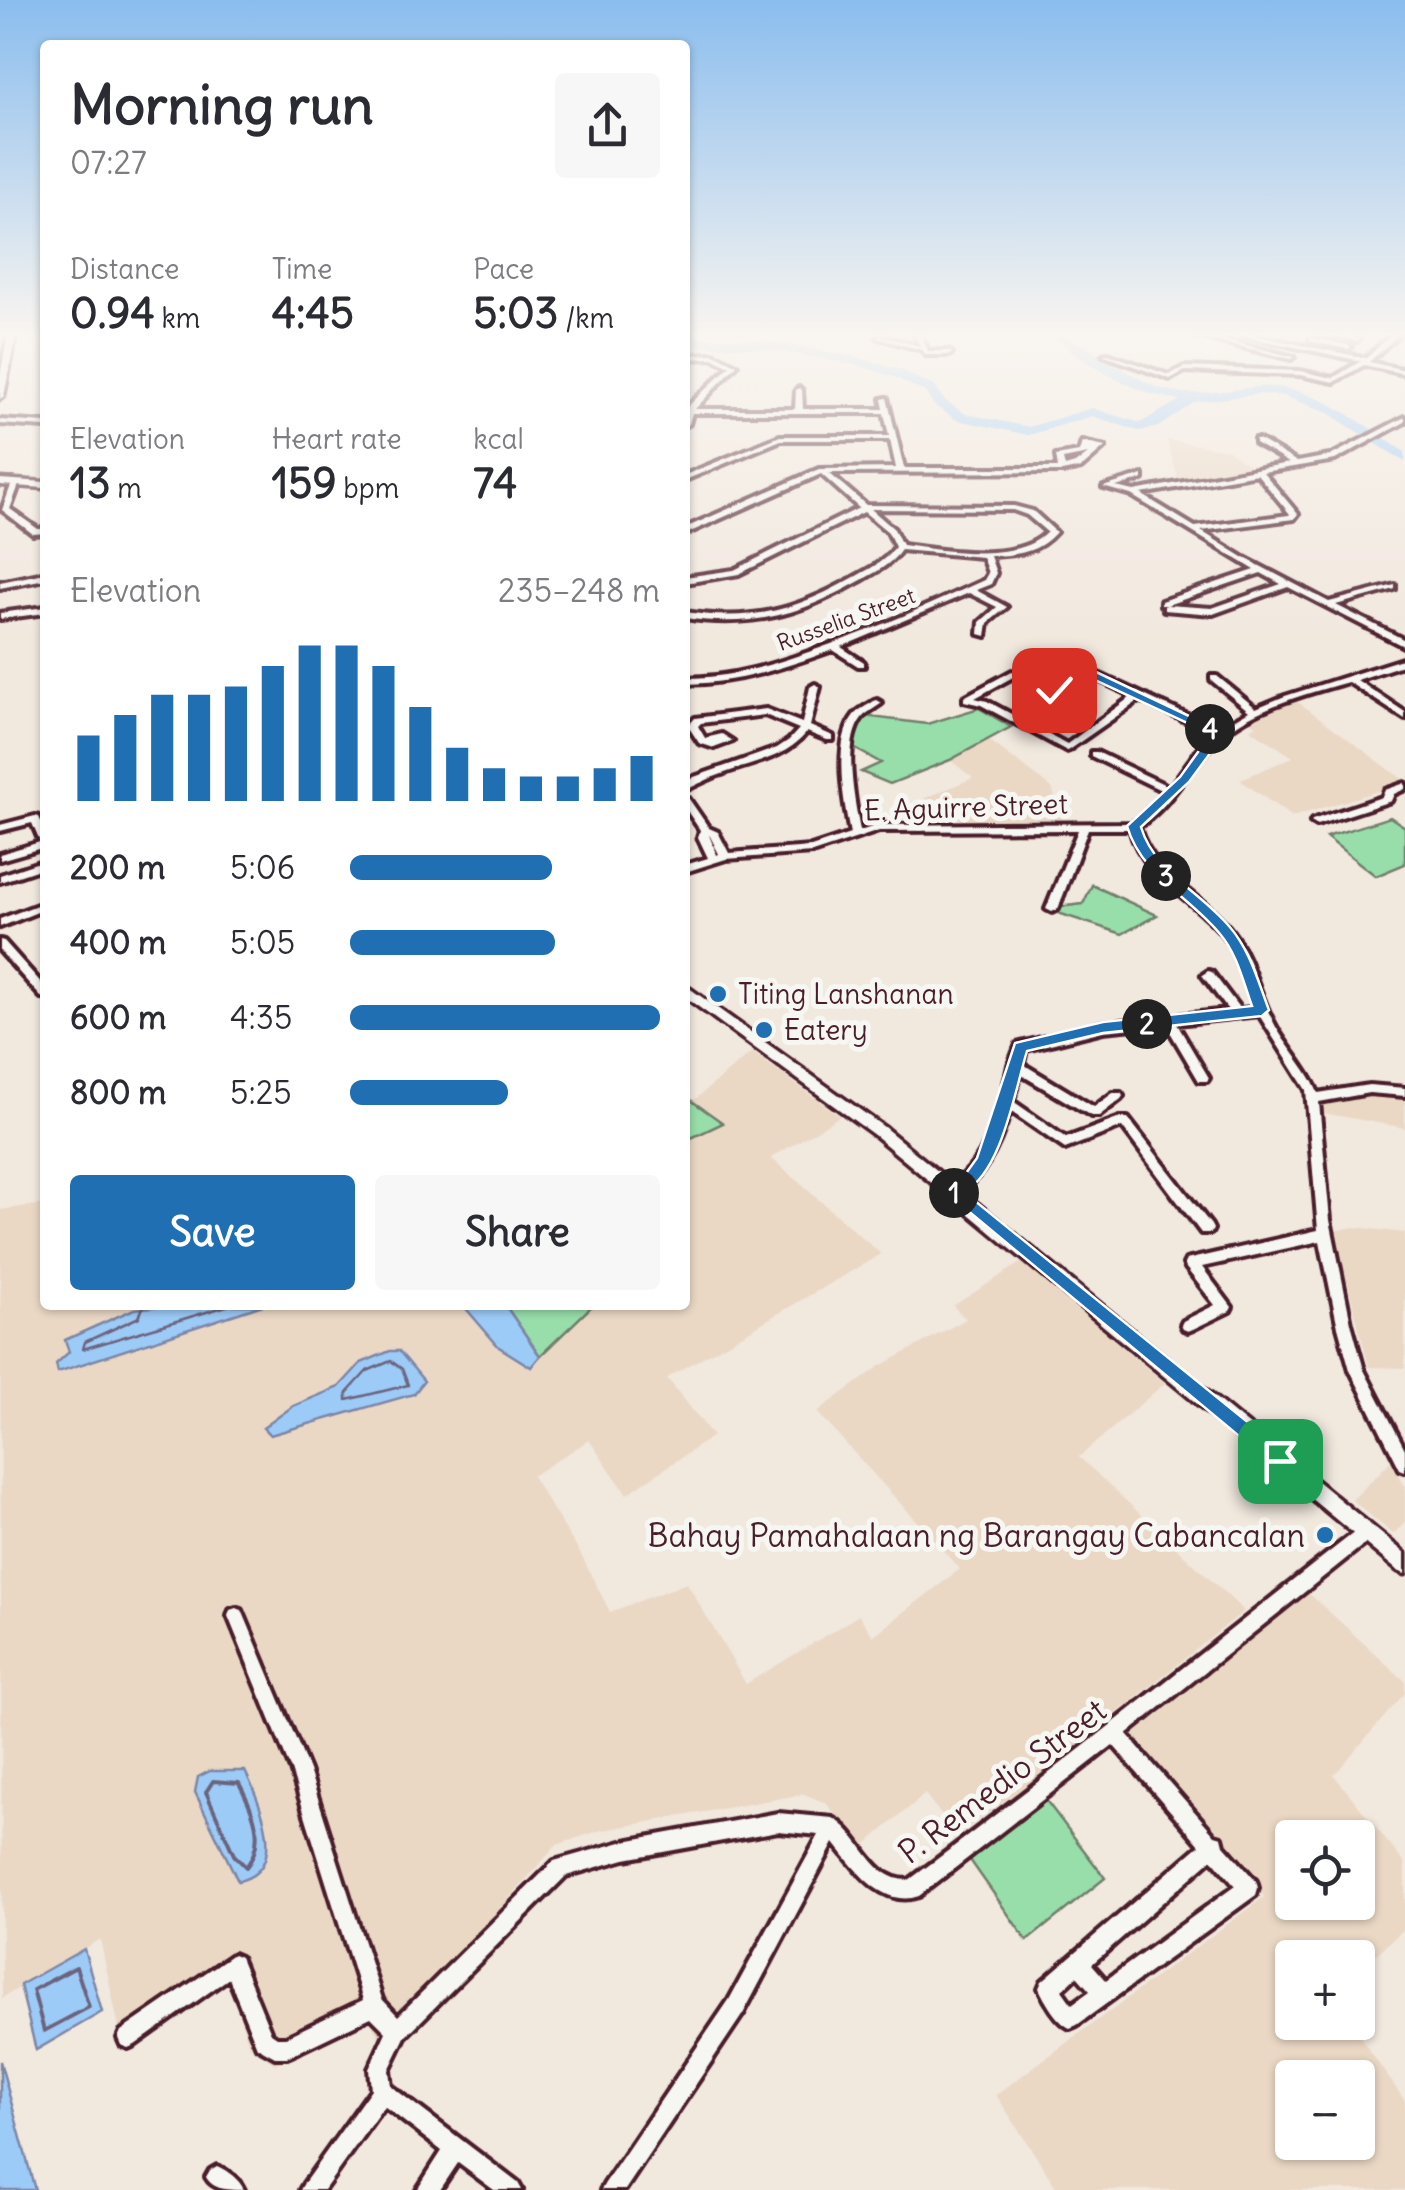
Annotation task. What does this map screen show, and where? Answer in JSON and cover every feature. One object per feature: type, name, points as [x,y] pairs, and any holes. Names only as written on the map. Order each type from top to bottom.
[{"type":"main road","points":[[0,482],[40,484]]},
{"type":"main road","points":[[690,994],[879,1132],[1405,1565]]},
{"type":"street","points":[[1140,477],[1108,485],[1116,492],[1134,493],[1260,474],[1332,458],[1373,437]]},
{"type":"street","points":[[690,476],[780,438],[893,438],[900,469]]},
{"type":"street","points":[[1258,442],[1297,465]]},
{"type":"street","points":[[690,529],[822,471],[1062,470],[1078,466],[1086,452]]},
{"type":"street","points":[[690,616],[710,619],[781,616],[882,565],[899,547],[892,531],[822,471]]},
{"type":"street","points":[[1194,530],[1291,517],[1294,514],[1260,474]]},
{"type":"street","points":[[16,482],[6,510],[40,532]]},
{"type":"street","points":[[1134,493],[1262,570],[1405,644]]},
{"type":"street","name":"Russelia Street","points":[[690,580],[726,576],[864,508],[1006,506],[1030,513],[1050,528],[1051,536],[1041,543],[986,556],[899,547]]},
{"type":"street","points":[[968,590],[992,578],[986,556]]},
{"type":"street","points":[[1262,570],[1165,606],[1213,611],[1288,584]]},
{"type":"street","points":[[0,584],[40,577]]},
{"type":"street","points":[[1327,605],[1392,587]]},
{"type":"street","points":[[968,590],[1003,607],[984,622],[983,634]]},
{"type":"street","name":"Russelia Street","points":[[690,681],[713,682],[834,646],[968,590]]},
{"type":"street","points":[[0,616],[40,611]]},
{"type":"street","points":[[834,646],[861,664]]},
{"type":"street","points":[[1405,660],[1253,710],[1219,733],[1173,792],[1134,826],[1138,842],[1160,871],[1223,927],[1239,949],[1262,1010],[1315,1098],[1316,1160],[1326,1234],[1358,1370],[1405,1464]]},
{"type":"street","points":[[1136,698],[1067,748],[968,699],[1012,674],[1054,690],[1094,675],[1136,698],[1219,733]]},
{"type":"street","points":[[1214,678],[1253,710]]},
{"type":"street","points":[[1350,679],[1405,716]]},
{"type":"street","points":[[690,784],[702,776],[787,749],[805,728],[815,687]]},
{"type":"street","points":[[855,833],[847,772],[852,731],[858,715],[876,703]]},
{"type":"street","points":[[702,741],[693,726],[698,720],[759,712],[830,738]]},
{"type":"street","points":[[1094,754],[1173,792]]},
{"type":"street","points":[[690,772],[702,776]]},
{"type":"street","points":[[1316,822],[1388,800],[1388,792],[1405,786]]},
{"type":"street","points":[[690,808],[705,830],[703,837],[719,857]]},
{"type":"street","points":[[0,828],[35,819],[40,830]]},
{"type":"street","points":[[1052,909],[1084,825]]},
{"type":"street","name":"E. Aguirre Street","points":[[690,868],[719,857],[812,850],[878,828],[1134,826]]},
{"type":"street","points":[[0,856],[40,844]]},
{"type":"street","points":[[0,880],[40,864]]},
{"type":"street","points":[[0,923],[40,906]]},
{"type":"street","points":[[0,944],[40,988]]},
{"type":"street","points":[[1208,975],[1236,1012]]},
{"type":"street","points":[[951,1190],[970,1181],[985,1160],[1020,1047],[1103,1027],[1262,1010]]},
{"type":"street","points":[[1170,1022],[1202,1078]]},
{"type":"street","points":[[1016,1064],[1096,1114],[1116,1096]]},
{"type":"street","points":[[1315,1098],[1361,1089],[1405,1092]]},
{"type":"street","points":[[1005,1102],[1065,1144],[1129,1127],[1206,1229]]},
{"type":"street","points":[[1188,1326],[1225,1307],[1191,1264],[1326,1234]]},
{"type":"street","name":"P. Remedio Street","points":[[833,1827],[885,1886],[900,1892],[912,1890],[1366,1534]]},
{"type":"street","points":[[236,1616],[300,1770],[374,2005],[398,2030]]},
{"type":"street","points":[[1114,1733],[1215,1844],[1249,1888],[1070,2018],[1049,1988],[1215,1844]]},
{"type":"street","points":[[311,2190],[382,2092],[380,2070],[398,2030],[561,1868],[626,1850],[778,1822],[833,1827],[736,2007],[612,2190]]},
{"type":"street","points":[[128,2038],[232,1964],[264,2040],[274,2048],[287,2047],[374,2005]]},
{"type":"street","points":[[1080,1965],[1104,1992]]},
{"type":"street","points":[[382,2092],[511,2190]]},
{"type":"street","points":[[428,2190],[454,2150]]},
{"type":"shaded area","points":[[1167,440],[1228,450],[1258,472],[1179,482]]},
{"type":"shaded area","points":[[1294,699],[1405,783],[1292,817],[1240,780],[1293,757],[1250,729],[1257,725],[1244,719]]},
{"type":"shaded area","points":[[989,740],[1052,788],[1062,819],[964,821],[923,799],[973,778],[950,760]]},
{"type":"shaded area","points":[[752,1052],[840,1116],[771,1158],[881,1254],[667,1378],[713,1436],[627,1494],[589,1440],[532,1476],[581,1555],[610,1612],[687,1583],[746,1684],[859,1615],[873,1636],[960,1569],[817,1412],[879,1367],[966,1319],[953,1306],[1022,1262],[1165,1383],[1079,1457],[1244,1611],[1034,1780],[957,1835],[925,1794],[863,1847],[826,1803],[804,1794],[598,1831],[557,1845],[381,2040],[366,2015],[275,2064],[249,2045],[224,1964],[119,2028],[100,1939],[2,1998],[0,1210],[40,1205],[40,1310],[508,1310],[540,1356],[588,1310],[690,1310],[690,1139],[722,1123],[693,1101]]},
{"type":"shaded area","points":[[1376,1081],[1405,1084],[1405,1128],[1323,1113],[1324,1094]]},
{"type":"shaded area","points":[[1354,1227],[1405,1233],[1405,1368],[1369,1367],[1334,1231]]},
{"type":"shaded area","points":[[1392,1460],[1405,1487],[1405,1524],[1393,1534],[1352,1500]]},
{"type":"shaded area","points":[[1303,1588],[1405,1681],[1405,1693],[1334,1775],[1370,1820],[1275,1820],[1275,1920],[1375,1920],[1375,1826],[1405,1864],[1405,1928],[1375,1955],[1375,1940],[1275,1940],[1275,2040],[1362,2040],[1405,2101],[1405,2190],[1058,2190],[996,2095],[1264,1897],[1231,1847],[1129,1735]]},
{"type":"green space","points":[[979,708],[1011,727],[950,760],[890,784],[861,772],[881,763],[852,747],[864,716],[927,724]]},
{"type":"green space","points":[[1390,817],[1405,827],[1405,864],[1376,876],[1326,837]]},
{"type":"green space","points":[[1092,885],[1157,915],[1122,934],[1055,912],[1058,907],[1083,904]]},
{"type":"green space","points":[[690,1100],[723,1123],[690,1139]]},
{"type":"green space","points":[[508,1310],[588,1310],[540,1356]]},
{"type":"green space","points":[[1045,1799],[1105,1878],[1027,1941],[968,1857]]},
{"type":"water","points":[[132,1310],[248,1310],[58,1372],[56,1364],[69,1352],[65,1340]]},
{"type":"water","points":[[467,1310],[508,1310],[540,1356],[531,1367],[499,1347]]},
{"type":"water","points":[[399,1351],[424,1381],[414,1394],[270,1435],[263,1428],[293,1406],[339,1387],[361,1363]]},
{"type":"water","points":[[210,1771],[245,1771],[263,1817],[267,1850],[263,1864],[254,1874],[238,1881],[195,1792],[198,1777]]},
{"type":"water","points":[[84,1949],[102,2012],[36,2050],[20,1985]]},
{"type":"water","points":[[0,2061],[35,2190],[0,2190]]},
{"type":"waterway","points":[[1374,437],[1405,458]]},
{"type":"place","name":"Titing Lanshanan","points":[[718,994]]},
{"type":"place","name":"Eatery","points":[[764,1030]]},
{"type":"place","name":"Bahay Pamahalaan ng Barangay Cabancalan","points":[[1325,1535]]},
{"type":"route","points":[[1054,690],[1094,675],[1136,698],[1219,733],[1185,780],[1134,826],[1138,842],[1160,871],[1223,927],[1239,949],[1262,1010],[1103,1027],[1020,1047],[985,1160],[970,1181],[951,1190],[1280,1461]]}]
